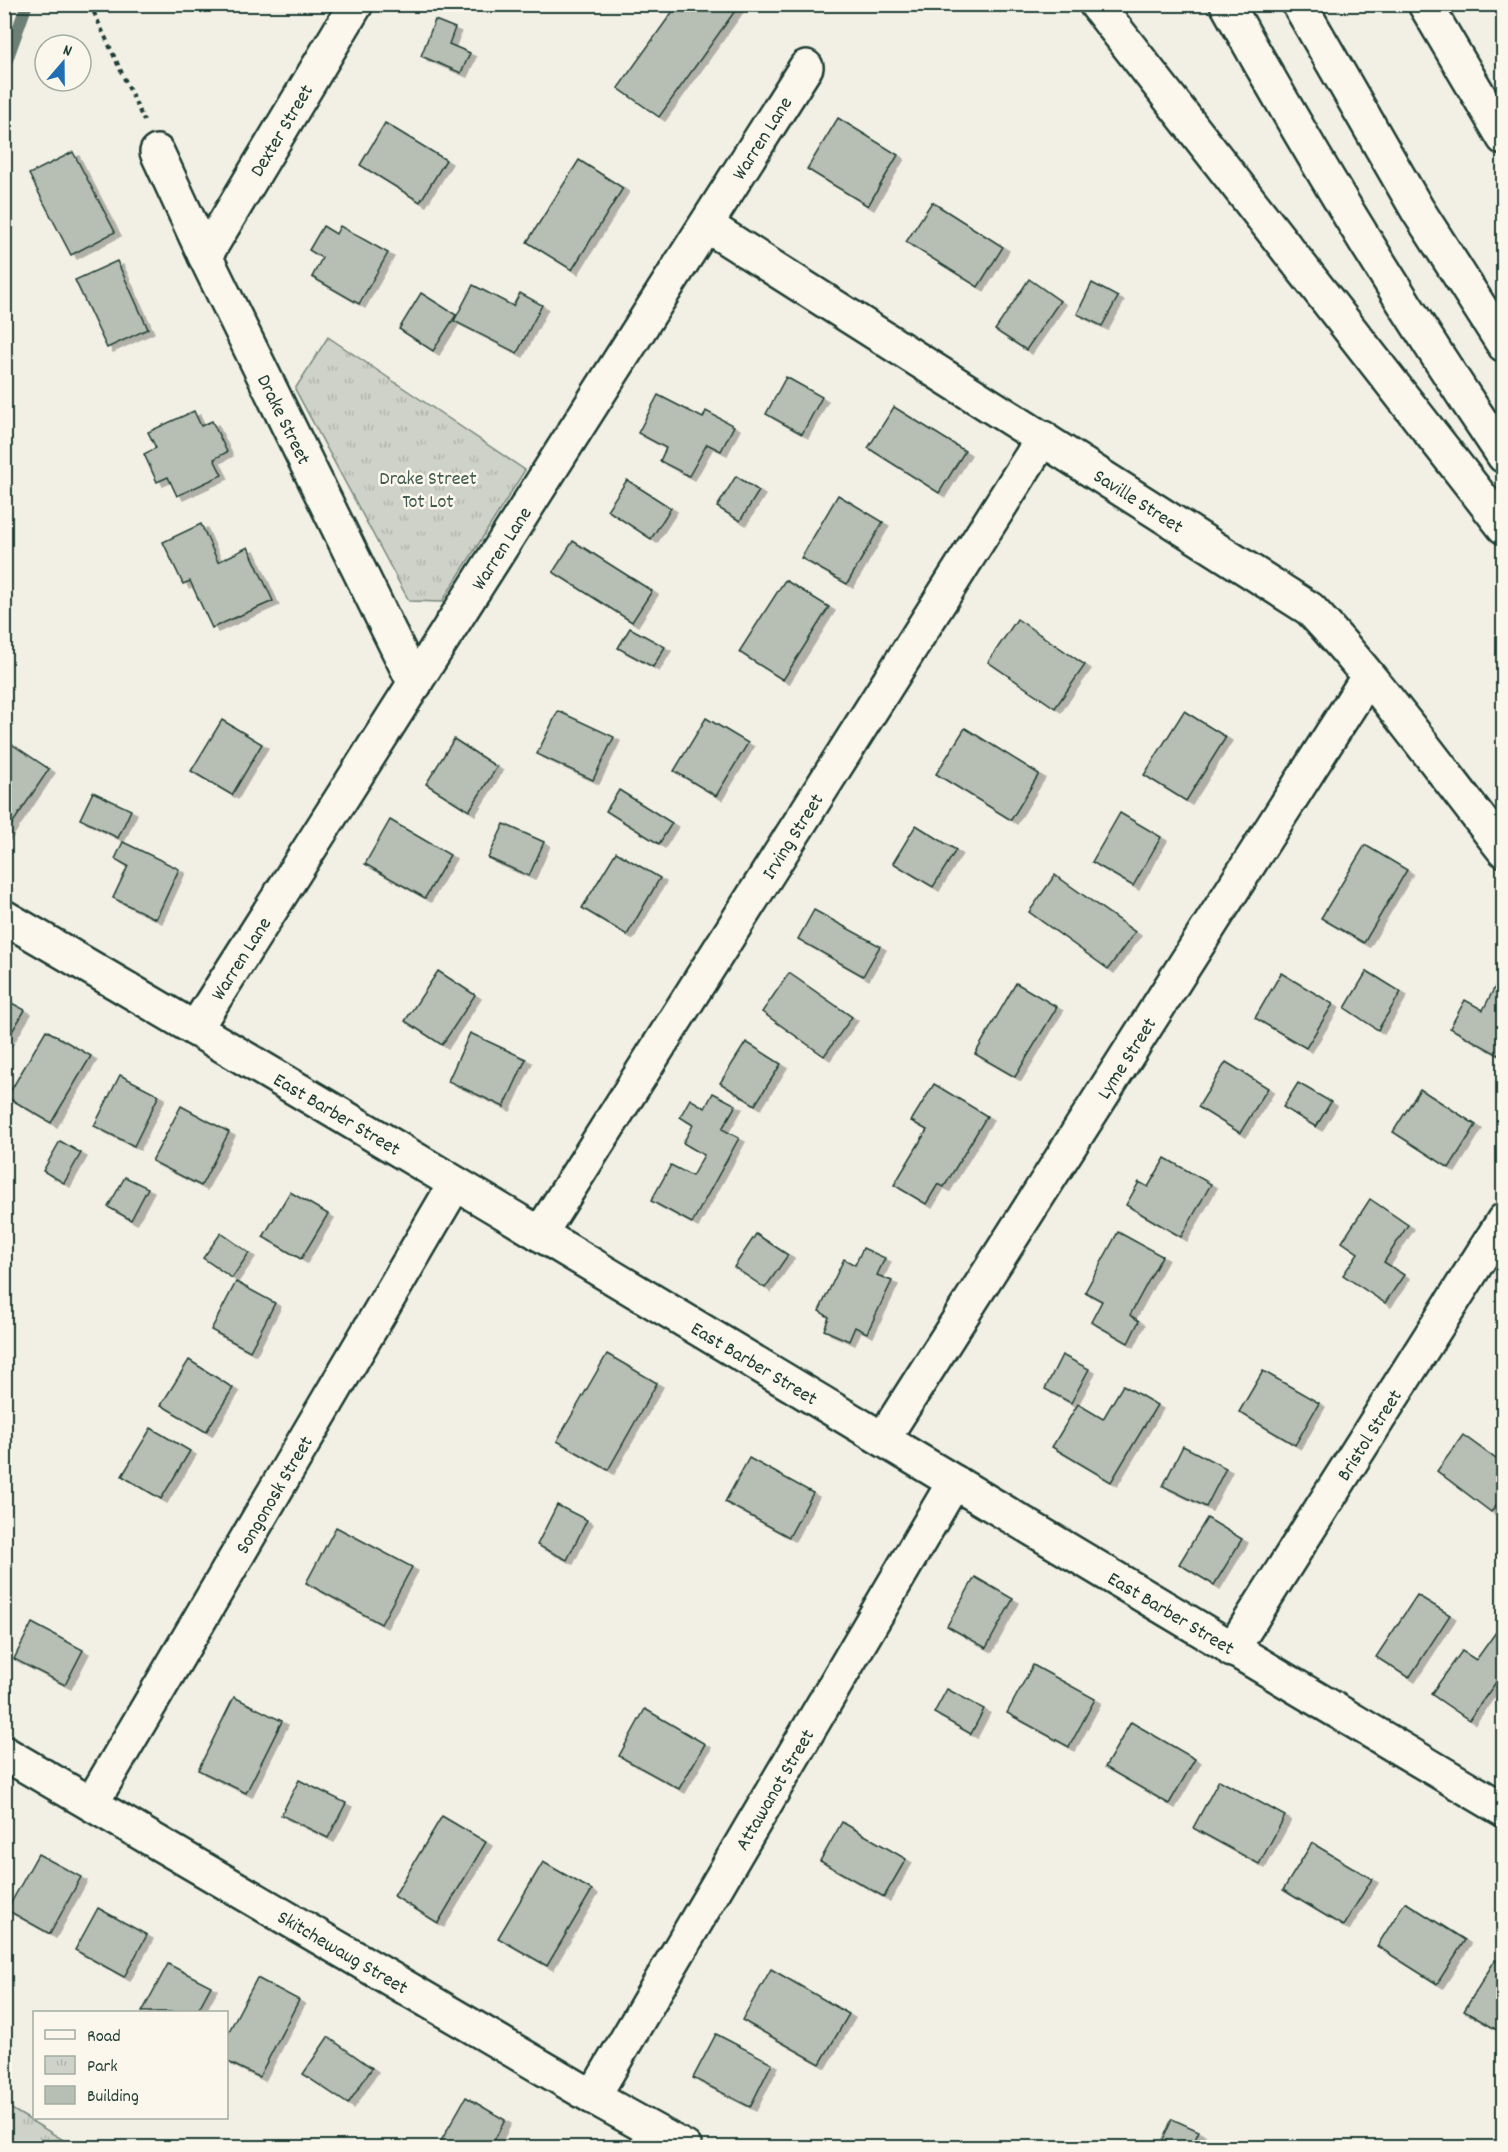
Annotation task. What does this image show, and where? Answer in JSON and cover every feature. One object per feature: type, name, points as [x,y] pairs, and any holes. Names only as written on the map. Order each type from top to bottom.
[{"type":"main road","name":"Dexter Street","points":[[205,256],[356,4]]},
{"type":"main road","points":[[1096,4],[1503,527]]},
{"type":"main road","points":[[1227,4],[1292,119],[1371,250],[1450,377],[1503,456]]},
{"type":"main road","points":[[1299,4],[1417,209],[1503,345]]},
{"type":"main road","points":[[1425,4],[1503,138]]},
{"type":"main road","name":"Warren Lane","points":[[195,1029],[806,67]]},
{"type":"main road","name":"Drake Street","points":[[153,140],[205,256],[415,684]]},
{"type":"main road","name":"Saville Street","points":[[706,225],[1310,609],[1336,637],[1503,850]]},
{"type":"main road","name":"Irving Street","points":[[540,1234],[1042,438]]},
{"type":"main road","name":"Lyme Street","points":[[883,1439],[1368,677]]},
{"type":"main road","name":"East Barber Street","points":[[4,917],[540,1234],[1503,1810]]},
{"type":"main road","name":"Songonosk Street","points":[[92,1803],[454,1184]]},
{"type":"main road","name":"Bristol Street","points":[[1232,1650],[1503,1220]]},
{"type":"main road","name":"Attawanot Street","points":[[594,2097],[954,1482]]},
{"type":"main road","name":"Skitchewaug Street","points":[[4,1753],[685,2148]]},
{"type":"path","points":[[90,4],[153,140]]},
{"type":"green space","name":"Drake Street Tot Lot","points":[[328,337],[525,470],[442,602],[409,601],[295,389]]},
{"type":"green space","points":[[5,2105],[75,2147],[5,2147]]},
{"type":"building","points":[[678,4],[740,4],[659,117],[618,88]]},
{"type":"building","points":[[435,20],[455,28],[449,44],[470,53],[461,73],[421,56]]},
{"type":"building","points":[[838,118],[898,155],[868,206],[807,169]]},
{"type":"building","points":[[385,123],[446,160],[420,202],[360,165]]},
{"type":"building","points":[[73,152],[115,232],[71,255],[29,174]]},
{"type":"building","points":[[579,160],[623,188],[572,270],[527,242]]},
{"type":"building","points":[[932,202],[1003,247],[978,287],[906,242]]},
{"type":"building","points":[[323,226],[336,234],[340,226],[388,253],[359,304],[312,277],[322,258],[309,250]]},
{"type":"building","points":[[117,261],[148,329],[107,348],[75,280]]},
{"type":"building","points":[[1029,279],[1060,301],[1026,350],[995,330]]},
{"type":"building","points":[[1092,283],[1118,297],[1102,326],[1077,314]]},
{"type":"building","points":[[473,285],[513,306],[520,293],[542,305],[517,353],[454,321]]},
{"type":"building","points":[[421,293],[456,315],[433,351],[399,329]]},
{"type":"building","points":[[786,377],[822,397],[802,434],[766,414]]},
{"type":"building","points":[[658,395],[703,418],[706,411],[734,426],[721,451],[707,444],[689,476],[660,461],[666,448],[638,433]]},
{"type":"building","points":[[894,407],[965,451],[939,493],[868,448]]},
{"type":"building","points":[[194,411],[201,426],[212,421],[227,452],[214,459],[222,475],[177,496],[168,477],[157,482],[144,454],[156,448],[148,432]]},
{"type":"building","points":[[736,476],[759,491],[740,521],[717,507]]},
{"type":"building","points":[[627,480],[671,508],[651,539],[607,510]]},
{"type":"building","points":[[838,495],[883,522],[847,584],[801,558]]},
{"type":"building","points":[[201,524],[218,562],[248,547],[273,601],[212,628],[190,581],[183,584],[163,542]]},
{"type":"building","points":[[573,541],[652,591],[632,622],[553,572]]},
{"type":"building","points":[[785,580],[829,607],[783,680],[739,652]]},
{"type":"building","points":[[1017,619],[1085,665],[1055,708],[988,662]]},
{"type":"building","points":[[630,628],[665,647],[653,667],[618,648]]},
{"type":"building","points":[[558,711],[614,737],[593,780],[537,754]]},
{"type":"building","points":[[1184,711],[1226,737],[1186,801],[1144,775]]},
{"type":"building","points":[[706,718],[748,743],[716,796],[674,771]]},
{"type":"building","points":[[222,720],[262,744],[232,795],[191,771]]},
{"type":"building","points":[[965,728],[1039,774],[1011,820],[936,774]]},
{"type":"building","points":[[4,739],[49,769],[4,836]]},
{"type":"building","points":[[454,739],[497,767],[469,811],[426,784]]},
{"type":"building","points":[[619,790],[672,823],[659,844],[606,811]]},
{"type":"building","points":[[93,792],[131,810],[118,838],[80,819]]},
{"type":"building","points":[[1120,813],[1161,837],[1133,886],[1092,862]]},
{"type":"building","points":[[390,820],[450,855],[425,898],[365,864]]},
{"type":"building","points":[[504,824],[544,842],[529,876],[488,858]]},
{"type":"building","points":[[916,825],[956,850],[933,887],[893,863]]},
{"type":"building","points":[[123,842],[179,869],[156,919],[113,898],[128,866],[115,859]]},
{"type":"building","points":[[1365,845],[1407,870],[1364,943],[1321,918]]},
{"type":"building","points":[[616,852],[660,878],[627,935],[582,908]]},
{"type":"building","points":[[1055,875],[1135,932],[1108,969],[1029,912]]},
{"type":"building","points":[[814,910],[880,946],[863,976],[798,939]]},
{"type":"building","points":[[438,971],[475,995],[442,1045],[405,1021]]},
{"type":"building","points":[[1367,971],[1401,992],[1378,1030],[1345,1008]]},
{"type":"building","points":[[789,973],[852,1017],[824,1056],[762,1012]]},
{"type":"building","points":[[1281,973],[1333,1004],[1306,1048],[1255,1018]]},
{"type":"building","points":[[1016,983],[1057,1007],[1015,1077],[975,1054]]},
{"type":"building","points":[[1496,985],[1504,988],[1504,1058],[1450,1028],[1465,1000],[1483,1010]]},
{"type":"building","points":[[4,999],[25,1010],[4,1045]]},
{"type":"building","points":[[46,1030],[91,1056],[51,1123],[7,1097]]},
{"type":"building","points":[[470,1033],[526,1059],[504,1107],[448,1081]]},
{"type":"building","points":[[746,1042],[781,1064],[755,1105],[720,1083]]},
{"type":"building","points":[[1226,1062],[1268,1088],[1240,1133],[1198,1107]]},
{"type":"building","points":[[120,1075],[159,1095],[134,1146],[94,1126]]},
{"type":"building","points":[[1298,1083],[1331,1102],[1316,1127],[1283,1107]]},
{"type":"building","points":[[934,1084],[987,1116],[944,1187],[938,1184],[926,1204],[894,1185],[927,1130],[911,1121]]},
{"type":"building","points":[[1420,1089],[1476,1125],[1449,1168],[1393,1132]]},
{"type":"building","points":[[713,1093],[736,1105],[722,1129],[739,1138],[692,1223],[651,1201],[671,1165],[692,1176],[704,1155],[683,1143],[693,1125],[680,1117],[690,1099],[705,1108]]},
{"type":"building","points":[[181,1106],[229,1132],[201,1186],[152,1161]]},
{"type":"building","points":[[60,1141],[81,1153],[64,1183],[43,1171]]},
{"type":"building","points":[[1165,1158],[1211,1184],[1181,1237],[1126,1205],[1139,1182],[1148,1187]]},
{"type":"building","points":[[125,1177],[148,1188],[131,1220],[108,1207]]},
{"type":"building","points":[[290,1192],[328,1214],[301,1259],[263,1237]]},
{"type":"building","points":[[1370,1199],[1408,1225],[1384,1262],[1404,1275],[1385,1303],[1343,1275],[1358,1253],[1342,1242]]},
{"type":"building","points":[[1118,1232],[1162,1256],[1130,1315],[1139,1321],[1128,1343],[1091,1322],[1102,1301],[1085,1292]]},
{"type":"building","points":[[221,1233],[249,1253],[232,1278],[203,1258]]},
{"type":"building","points":[[756,1234],[788,1255],[765,1288],[734,1267]]},
{"type":"building","points":[[863,1248],[885,1258],[877,1275],[892,1281],[867,1333],[855,1327],[849,1341],[824,1330],[829,1317],[819,1311],[844,1259],[855,1265]]},
{"type":"building","points":[[236,1282],[275,1303],[250,1351],[211,1330]]},
{"type":"building","points":[[607,1354],[657,1383],[608,1470],[557,1441]]},
{"type":"building","points":[[1062,1355],[1089,1369],[1071,1403],[1045,1389]]},
{"type":"building","points":[[189,1360],[233,1388],[206,1432],[161,1405]]},
{"type":"building","points":[[1263,1371],[1319,1403],[1295,1445],[1239,1412]]},
{"type":"building","points":[[1123,1385],[1157,1405],[1111,1482],[1052,1447],[1078,1404],[1103,1419]]},
{"type":"building","points":[[151,1428],[190,1451],[161,1499],[122,1476]]},
{"type":"building","points":[[1463,1435],[1504,1465],[1504,1495],[1491,1512],[1437,1471]]},
{"type":"building","points":[[1183,1446],[1226,1468],[1206,1507],[1163,1486]]},
{"type":"building","points":[[749,1458],[813,1493],[789,1537],[725,1502]]},
{"type":"building","points":[[557,1505],[587,1520],[567,1560],[537,1545]]},
{"type":"building","points":[[1207,1518],[1242,1539],[1214,1585],[1179,1564]]},
{"type":"building","points":[[336,1527],[412,1567],[381,1624],[306,1583]]},
{"type":"building","points":[[975,1577],[1013,1599],[986,1648],[947,1626]]},
{"type":"building","points":[[1417,1595],[1450,1615],[1409,1678],[1376,1657]]},
{"type":"building","points":[[32,1623],[83,1650],[65,1685],[14,1659]]},
{"type":"building","points":[[1501,1625],[1504,1627],[1504,1671],[1469,1720],[1431,1694],[1462,1651],[1476,1660]]},
{"type":"building","points":[[1033,1665],[1095,1699],[1069,1747],[1007,1713]]},
{"type":"building","points":[[947,1689],[984,1709],[971,1734],[934,1713]]},
{"type":"building","points":[[234,1697],[282,1721],[246,1793],[198,1770]]},
{"type":"building","points":[[645,1709],[705,1744],[679,1789],[619,1756]]},
{"type":"building","points":[[1131,1722],[1195,1759],[1169,1804],[1105,1767]]},
{"type":"building","points":[[299,1780],[346,1803],[328,1838],[281,1815]]},
{"type":"building","points":[[1219,1780],[1285,1816],[1259,1864],[1193,1828]]},
{"type":"building","points":[[442,1816],[486,1842],[438,1923],[394,1896]]},
{"type":"building","points":[[842,1822],[906,1859],[884,1897],[820,1861]]},
{"type":"building","points":[[1312,1843],[1372,1879],[1343,1926],[1283,1890]]},
{"type":"building","points":[[38,1854],[81,1877],[50,1934],[7,1910]]},
{"type":"building","points":[[543,1862],[592,1890],[547,1966],[498,1938]]},
{"type":"building","points":[[1405,1902],[1465,1940],[1437,1984],[1377,1946]]},
{"type":"building","points":[[98,1908],[147,1935],[124,1977],[75,1950]]},
{"type":"building","points":[[1495,1960],[1504,1965],[1504,2034],[1464,2011]]},
{"type":"building","points":[[168,1964],[211,1986],[198,2011],[143,2011]]},
{"type":"building","points":[[771,1969],[849,2014],[820,2064],[742,2020]]},
{"type":"building","points":[[257,1978],[299,2000],[259,2077],[228,2062],[228,2033]]},
{"type":"building","points":[[716,2034],[772,2063],[750,2107],[693,2078]]},
{"type":"building","points":[[328,2037],[372,2068],[348,2104],[303,2074]]},
{"type":"building","points":[[466,2097],[505,2120],[490,2148],[437,2148]]},
{"type":"building","points":[[1172,2119],[1199,2131],[1191,2148],[1169,2148],[1161,2144]]},
{"type":"waterway","points":[[4,68],[27,4]]}]
